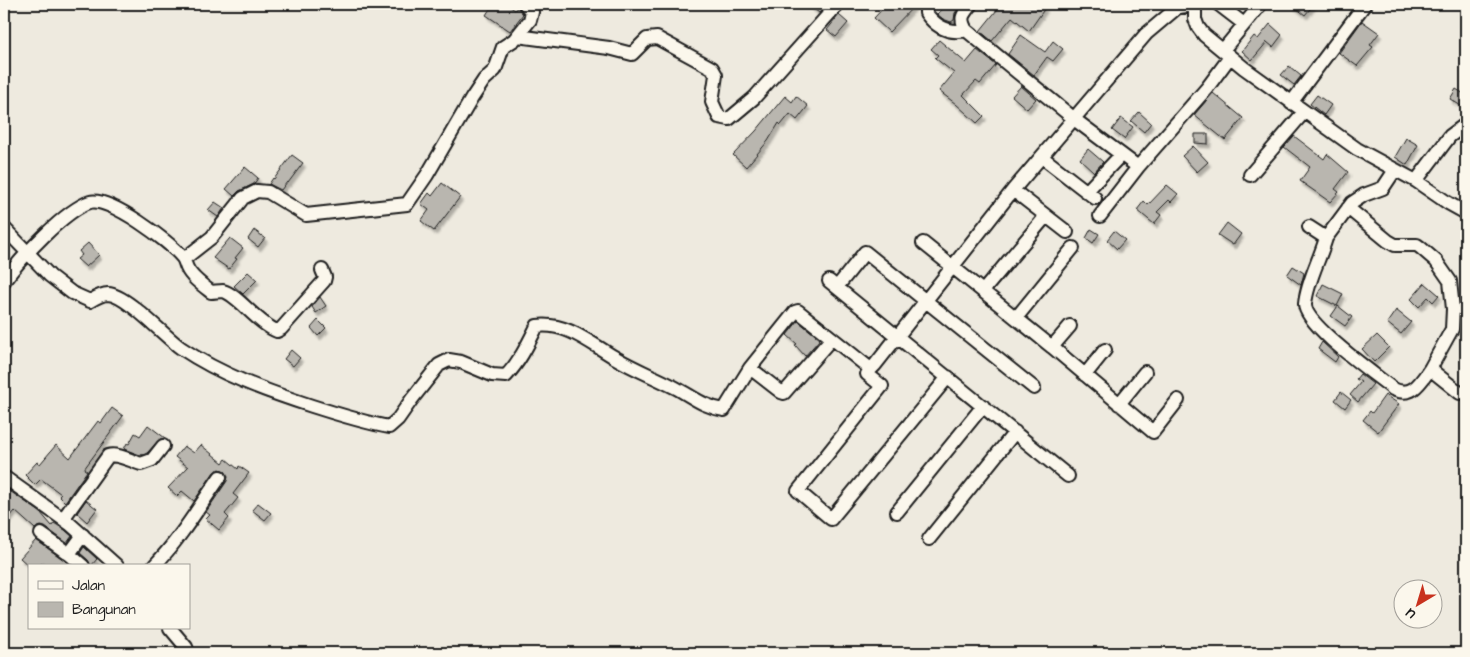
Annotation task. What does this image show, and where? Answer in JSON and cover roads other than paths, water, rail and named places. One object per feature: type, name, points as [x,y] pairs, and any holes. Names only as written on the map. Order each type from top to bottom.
[{"type":"street","points":[[184,259],[212,238],[243,198],[257,191],[268,192],[306,215],[407,204],[427,175],[472,98],[484,80],[495,70],[503,47],[514,40],[530,20],[532,12],[525,4]]},
{"type":"street","points":[[517,36],[609,48],[632,54],[647,39],[657,38],[712,68],[716,75],[712,102],[719,117],[729,119],[754,98],[838,4]]},
{"type":"street","points":[[926,4],[926,12],[942,28],[952,32],[966,30]]},
{"type":"street","points":[[971,4],[963,15],[962,20],[966,30],[1074,118],[1138,167]]},
{"type":"street","points":[[948,377],[831,519],[798,491],[882,386],[867,374],[1013,190],[1074,118],[1146,34],[1178,7],[1195,4],[1195,19],[1204,36],[1291,103],[1357,149],[1466,213]]},
{"type":"street","points":[[1218,4],[1244,24]]},
{"type":"street","points":[[1100,216],[1138,167],[1207,88],[1244,24],[1261,4]]},
{"type":"street","points":[[1291,103],[1365,4]]},
{"type":"street","points":[[1250,175],[1304,112]]},
{"type":"street","points":[[1416,182],[1450,136],[1466,124]]},
{"type":"street","points":[[1042,157],[1090,195],[1119,157]]},
{"type":"street","points":[[1348,208],[1395,245],[1417,245],[1436,261],[1450,281],[1453,309],[1452,329],[1430,369],[1409,392],[1401,393],[1393,389],[1345,351],[1314,323],[1307,313],[1305,306],[1308,290],[1326,238],[1348,208],[1356,199],[1382,188],[1395,170]]},
{"type":"street","points":[[1013,190],[1066,232]]},
{"type":"street","points":[[4,281],[28,252],[53,227],[91,201],[101,201],[123,212],[159,236],[184,259],[187,268],[201,284],[211,292],[223,291],[230,295],[257,319],[277,331],[281,329],[324,281],[322,270]]},
{"type":"street","points":[[983,291],[1046,216]]},
{"type":"street","points":[[1309,227],[1326,238]]},
{"type":"street","points":[[4,228],[50,276],[72,293],[90,301],[106,294],[115,296],[155,324],[178,346],[202,362],[266,391],[351,418],[388,427],[398,419],[439,365],[449,360],[460,362],[492,375],[506,376],[526,350],[537,326],[550,324],[585,339],[615,358],[677,388],[708,407],[724,410],[750,368],[795,312],[801,313],[868,367],[872,368]]},
{"type":"street","points":[[923,243],[1052,347],[1153,432],[1178,400]]},
{"type":"street","points":[[1016,318],[1073,248]]},
{"type":"street","points":[[1034,388],[865,252],[833,284],[1068,476]]},
{"type":"street","points":[[1052,347],[1070,326]]},
{"type":"street","points":[[750,368],[784,393],[832,338]]},
{"type":"street","points":[[1085,375],[1105,350]]},
{"type":"street","points":[[1430,369],[1460,393]]},
{"type":"street","points":[[1119,404],[1145,372]]},
{"type":"street","points":[[896,512],[983,406]]},
{"type":"street","points":[[929,539],[1015,432]]},
{"type":"street","points":[[63,519],[108,456],[118,456],[141,464],[152,460],[163,446]]},
{"type":"street","points":[[4,477],[63,519],[115,564]]},
{"type":"street","points":[[156,564],[169,551],[183,532],[220,477]]},
{"type":"street","points":[[41,534],[81,564]]},
{"type":"street","points":[[69,554],[83,535]]},
{"type":"street","points":[[172,630],[186,647],[188,653]]}]
